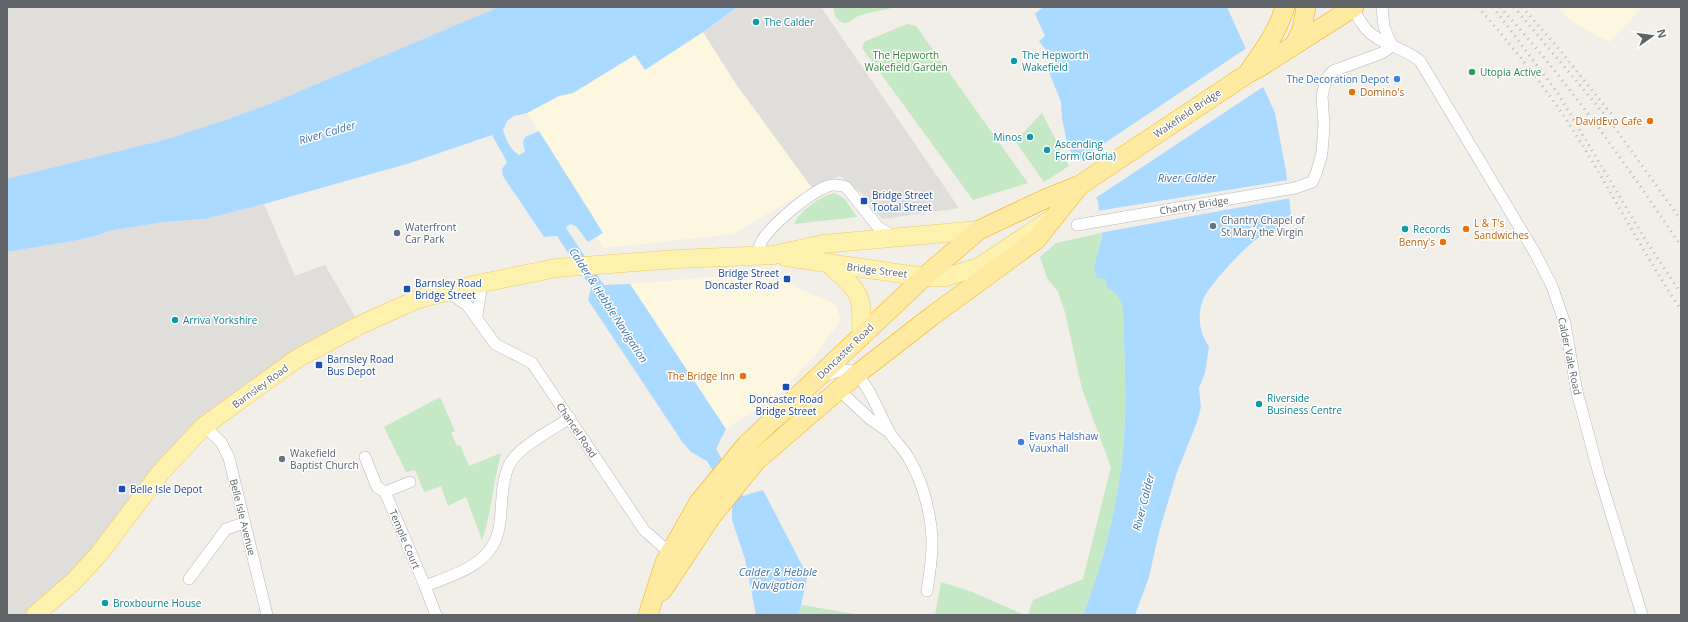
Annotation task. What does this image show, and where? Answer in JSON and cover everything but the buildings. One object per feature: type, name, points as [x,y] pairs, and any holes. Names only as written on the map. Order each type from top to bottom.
[{"type":"highway","points":[[1254,67],[1281,22],[1285,7]]},
{"type":"highway","points":[[1296,44],[1302,29],[1306,7]]},
{"type":"highway","name":"Wakefield Bridge","points":[[1080,184],[1254,67],[1296,44],[1353,8]]},
{"type":"highway","name":"Doncaster Road","points":[[649,612],[711,517],[756,461],[856,375],[932,316],[1036,240],[1058,215],[1080,184]]},
{"type":"highway","name":"Doncaster Road","points":[[649,612],[670,553],[699,502],[747,444],[924,277],[980,230],[1080,184]]},
{"type":"main road","name":"Doncaster Road","points":[[979,266],[1058,215]]},
{"type":"main road","name":"Bridge Street","points":[[765,256],[823,244],[980,230]]},
{"type":"main road","name":"Bridge Street","points":[[556,268],[677,259],[765,256],[817,261],[830,265],[924,277],[946,277],[979,266]]},
{"type":"main road","points":[[830,265],[851,284],[860,296],[862,309],[860,336]]},
{"type":"main road","name":"Barnsley Road","points":[[37,615],[73,582],[99,554],[161,472],[204,426],[298,358],[366,322],[418,299],[482,282],[556,268]]},
{"type":"street","points":[[1382,7],[1384,27],[1392,46]]},
{"type":"street","name":"Calder Vale Road","points":[[1353,8],[1367,30],[1392,46],[1411,54],[1420,61],[1535,253],[1552,286],[1565,324],[1577,392],[1599,474],[1642,615]]},
{"type":"street","name":"Chantry Bridge","points":[[1077,225],[1295,188],[1312,182],[1322,152],[1324,125],[1322,96],[1326,80],[1333,71],[1382,53],[1392,46]]},
{"type":"street","points":[[765,256],[762,240],[786,215],[828,186],[838,185],[846,187],[878,226],[897,238]]},
{"type":"street","points":[[476,316],[482,282]]},
{"type":"street","name":"Chancel Road","points":[[447,292],[467,305],[495,344],[532,363],[644,530],[670,553]]},
{"type":"street","points":[[815,380],[841,370],[850,371],[856,375],[875,401],[890,433],[908,456],[915,470],[927,504],[931,526],[932,548],[927,591]]},
{"type":"street","points":[[839,390],[870,419],[890,433]]},
{"type":"street","points":[[425,586],[467,569],[484,556],[498,533],[506,472],[513,459],[534,441],[570,418]]},
{"type":"street","name":"Belle Isle Avenue","points":[[204,426],[226,449],[267,615]]},
{"type":"street","name":"Temple Court","points":[[365,457],[377,487],[385,492],[436,615]]},
{"type":"street","points":[[385,492],[410,482]]},
{"type":"street","points":[[189,579],[226,529],[244,523]]},
{"type":"shaded area","points":[[7,7],[542,7],[7,212]]},
{"type":"shaded area","points":[[739,7],[821,7],[959,208],[882,219],[860,192],[840,176],[812,188],[736,84],[703,32]]},
{"type":"shaded area","points":[[1558,7],[1643,7],[1609,42],[1571,21]]},
{"type":"shaded area","points":[[703,32],[736,84],[812,188],[733,234],[604,248],[597,237],[603,232],[527,113],[559,96],[573,93],[636,54],[645,69]]},
{"type":"shaded area","points":[[264,204],[295,276],[325,265],[360,325],[204,426],[35,615],[7,615],[7,252],[79,240],[108,231],[164,222],[205,219]]},
{"type":"shaded area","points":[[736,275],[776,279],[835,304],[841,319],[817,353],[780,393],[726,429],[630,284]]},
{"type":"green space","points":[[834,7],[896,7],[861,15],[845,23],[836,17]]},
{"type":"green space","name":"The Hepworth Wakefield Garden","points":[[907,24],[916,26],[1028,183],[973,200],[862,48],[864,42]]},
{"type":"green space","points":[[1042,113],[1069,166],[1044,182],[1015,141]]},
{"type":"green space","points":[[834,193],[844,198],[857,217],[794,224],[801,214],[811,205],[823,197]]},
{"type":"green space","points":[[1101,233],[1102,238],[1094,266],[1120,298],[1123,308],[1125,418],[1124,443],[1117,493],[1106,543],[1092,591],[1083,615],[1028,615],[1033,600],[1083,579],[1111,467],[1082,389],[1065,312],[1058,292],[1047,278],[1040,257],[1056,243]]},
{"type":"green space","points":[[440,397],[455,431],[451,433],[457,446],[460,445],[469,466],[501,453],[488,519],[482,540],[466,497],[448,506],[441,486],[424,492],[415,470],[406,472],[384,427]]},
{"type":"green space","points":[[941,582],[972,592],[1025,615],[935,615]]},
{"type":"green space","points":[[802,605],[860,615],[799,615]]},
{"type":"water","name":"River Calder","points":[[499,7],[738,7],[645,70],[635,55],[573,93],[559,96],[527,113],[514,116],[507,121],[503,130],[507,141],[519,155],[525,152],[523,142],[525,137],[539,131],[603,233],[588,242],[576,226],[570,224],[566,228],[604,285],[630,284],[726,429],[716,449],[743,496],[763,490],[804,569],[807,578],[799,615],[756,615],[745,559],[732,520],[732,503],[707,461],[691,452],[683,443],[588,300],[591,288],[557,236],[544,237],[503,176],[502,169],[507,162],[492,135],[410,163],[205,219],[164,222],[108,231],[79,240],[7,252],[7,179],[164,140],[229,119],[270,104]]},
{"type":"water","name":"River Calder","points":[[1043,7],[1227,7],[1275,113],[1286,171],[1291,215],[1281,228],[1265,233],[1240,253],[1213,284],[1203,300],[1200,311],[1200,324],[1203,336],[1209,346],[1205,373],[1199,388],[1201,407],[1197,422],[1177,472],[1159,532],[1149,577],[1135,615],[1083,615],[1092,591],[1106,543],[1121,468],[1125,418],[1123,308],[1120,299],[1116,294],[1108,289],[1105,279],[1097,278],[1094,266],[1102,238],[1098,201],[1068,147],[1062,119],[1061,102],[1047,67],[1055,63],[1039,41],[1045,36],[1035,14]]},
{"type":"pier","points":[[1248,47],[1266,85],[1094,199],[1075,163]]},
{"type":"pier","points":[[1289,180],[1291,198],[1099,233],[1097,211]]},
{"type":"railway","points":[[1478,7],[1528,67],[1573,130],[1681,310]]},
{"type":"railway","points":[[1493,7],[1557,92],[1648,244],[1681,293]]},
{"type":"railway","points":[[1500,7],[1549,64],[1595,123],[1681,246]]},
{"type":"railway","points":[[1514,7],[1610,121],[1681,220]]},
{"type":"railway","points":[[1522,7],[1559,49],[1620,125]]},
{"type":"place","name":"The Calder","points":[[756,22]]},
{"type":"place","name":"The Hepworth Wakefield","points":[[1014,61]]},
{"type":"place","name":"Utopia Active","points":[[1472,72]]},
{"type":"place","name":"The Decoration Depot","points":[[1397,79]]},
{"type":"place","name":"Domino's","points":[[1352,92]]},
{"type":"place","name":"DavidEvo Cafe","points":[[1650,121]]},
{"type":"place","name":"Minos","points":[[1030,137]]},
{"type":"place","name":"Ascending Form (Gloria)","points":[[1047,150]]},
{"type":"place","name":"Bridge Street Tootal Street","points":[[864,201]]},
{"type":"place","name":"Chantry Chapel of St Mary the Virgin","points":[[1213,226]]},
{"type":"place","name":"Records","points":[[1405,229]]},
{"type":"place","name":"L & T's Sandwiches","points":[[1466,229]]},
{"type":"place","name":"Waterfront Car Park","points":[[397,233]]},
{"type":"place","name":"Benny's","points":[[1443,242]]},
{"type":"place","name":"Bridge Street Doncaster Road","points":[[787,279]]},
{"type":"place","name":"Barnsley Road Bridge Street","points":[[407,289]]},
{"type":"place","name":"Arriva Yorkshire","points":[[175,320]]},
{"type":"place","name":"Barnsley Road Bus Depot","points":[[319,365]]},
{"type":"place","name":"The Bridge Inn","points":[[743,376]]},
{"type":"place","name":"Doncaster Road Bridge Street","points":[[786,387]]},
{"type":"place","name":"Riverside Business Centre","points":[[1259,404]]},
{"type":"place","name":"Evans Halshaw Vauxhall","points":[[1021,442]]},
{"type":"place","name":"Wakefield Baptist Church","points":[[282,459]]},
{"type":"place","name":"Belle Isle Depot","points":[[122,489]]},
{"type":"place","name":"Broxbourne House","points":[[105,603]]},
{"type":"water label","name":"Calder & Hebble Navigation","points":[[609,305]]},
{"type":"water label","name":"Calder & Hebble Navigation","points":[[778,577]]}]
